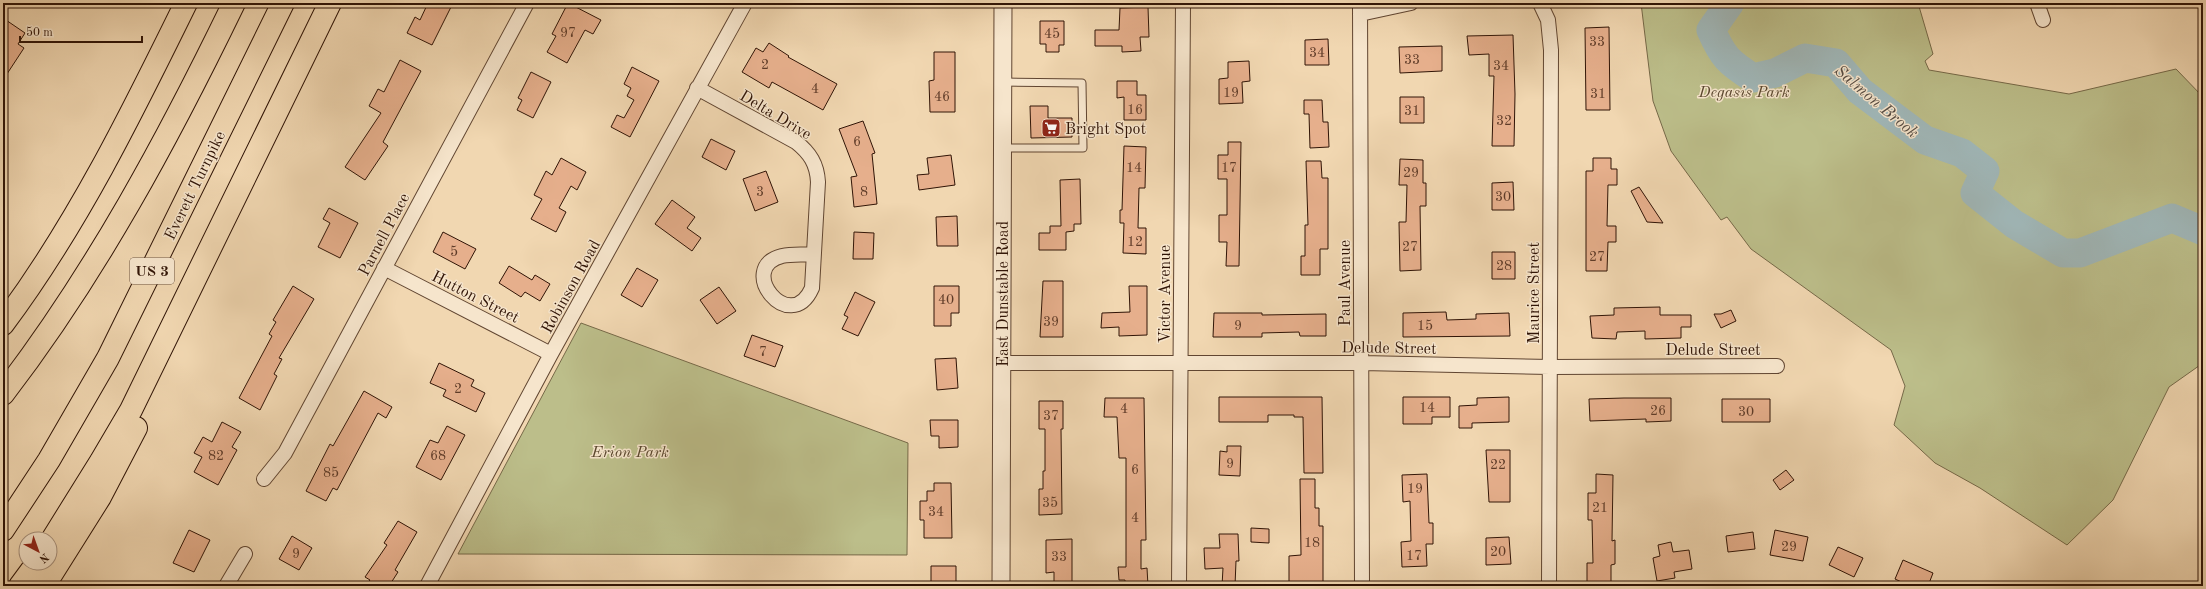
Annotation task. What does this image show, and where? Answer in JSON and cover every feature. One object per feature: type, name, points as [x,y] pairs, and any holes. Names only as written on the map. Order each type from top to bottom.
[{"type":"highway","points":[[3,324],[84,199],[136,105],[186,3]]},
{"type":"highway","points":[[3,394],[60,315],[120,221],[187,98],[234,3]]},
{"type":"highway","name":"Everett Turnpike","points":[[3,530],[49,460],[108,358],[283,3]]},
{"type":"highway","points":[[58,531],[101,462],[131,410],[330,3]]},
{"type":"highway","points":[[44,586],[100,497],[142,416],[249,170]]},
{"type":"highway","points":[[20,586],[30,571]]},
{"type":"street","name":"Parnell Place","points":[[264,479],[285,453],[527,3]]},
{"type":"street","name":"Robinson Road","points":[[427,586],[551,354],[745,3]]},
{"type":"street","name":"East Dunstable Road","points":[[1001,586],[1003,3]]},
{"type":"street","name":"Victor Avenue","points":[[1179,586],[1182,3]]},
{"type":"street","points":[[1360,8],[1411,3]]},
{"type":"street","name":"Maurice Street","points":[[1540,3],[1548,20],[1550,50],[1549,586]]},
{"type":"street","points":[[2037,3],[2043,20]]},
{"type":"street","name":"Paul Avenue","points":[[1360,8],[1362,586]]},
{"type":"street","name":"Delta Drive","points":[[697,88],[796,142],[812,158],[818,182],[813,254]]},
{"type":"street","name":"Hutton Street","points":[[384,268],[551,354]]},
{"type":"street","name":"Delude Street","points":[[1001,363],[1362,363],[1550,367],[1776,366]]},
{"type":"street","points":[[226,586],[245,554]]},
{"type":"lane","points":[[1002,148],[1083,148],[1082,83],[1003,82]]},
{"type":"green space","name":"Degasis Park","points":[[1641,3],[1918,3],[1933,54],[1925,61],[1929,70],[2069,94],[2176,69],[2203,97],[2203,363],[2169,387],[2113,500],[2067,545],[1980,488],[1935,463],[1894,425],[1905,386],[1891,350],[1751,249],[1727,217],[1721,220],[1671,151],[1653,101]]},
{"type":"green space","name":"Erion Park","points":[[581,323],[908,443],[907,555],[458,554]]},
{"type":"building","points":[[428,3],[453,3],[432,45],[407,33],[415,17],[420,20]]},
{"type":"building","points":[[568,3],[601,20],[593,34],[585,30],[567,63],[547,52],[556,36],[552,34]]},
{"type":"building","points":[[1148,7],[1149,37],[1140,37],[1141,51],[1122,52],[1122,46],[1095,46],[1095,30],[1119,30],[1120,8]]},
{"type":"building","points":[[3,18],[25,33],[18,44],[24,48],[3,80]]},
{"type":"building","points":[[1040,21],[1064,21],[1064,45],[1059,45],[1059,52],[1046,52],[1046,44],[1040,44]]},
{"type":"building","points":[[1609,27],[1610,110],[1586,110],[1585,28]]},
{"type":"building","points":[[1513,35],[1515,94],[1514,146],[1492,146],[1494,76],[1489,76],[1489,54],[1469,55],[1467,36]]},
{"type":"building","points":[[1328,39],[1329,65],[1305,65],[1305,40]]},
{"type":"building","points":[[769,43],[789,56],[788,57],[837,84],[823,110],[772,82],[769,88],[742,72],[756,48],[763,52]]},
{"type":"building","points":[[1442,46],[1442,71],[1400,73],[1399,47]]},
{"type":"building","points":[[934,52],[955,52],[955,112],[930,112],[929,81],[934,80]]},
{"type":"building","points":[[400,60],[421,71],[383,142],[388,146],[365,180],[345,167],[381,113],[369,106],[378,89],[384,92]]},
{"type":"building","points":[[1249,61],[1250,81],[1242,82],[1243,103],[1219,104],[1219,79],[1228,78],[1228,62]]},
{"type":"building","points":[[632,67],[659,81],[630,137],[611,127],[617,115],[624,118],[634,100],[627,96],[631,88],[624,84]]},
{"type":"building","points":[[531,72],[551,82],[533,118],[517,110],[522,100],[518,98]]},
{"type":"building","points":[[1117,81],[1137,81],[1137,95],[1146,95],[1146,120],[1124,120],[1124,97],[1117,98]]},
{"type":"building","points":[[1400,97],[1424,97],[1424,123],[1400,123]]},
{"type":"building","points":[[1304,100],[1322,100],[1323,122],[1328,122],[1329,147],[1310,148],[1309,114],[1304,114]]},
{"type":"building","name":"Bright Spot","points":[[1030,106],[1048,106],[1048,118],[1072,118],[1072,137],[1031,138]]},
{"type":"building","points":[[863,121],[875,153],[872,154],[877,204],[854,207],[851,177],[857,176],[839,129]]},
{"type":"building","points":[[711,139],[735,151],[726,170],[702,157]]},
{"type":"building","points":[[1228,142],[1241,142],[1239,266],[1226,266],[1227,242],[1219,242],[1219,215],[1227,215],[1227,179],[1218,179],[1218,155],[1228,155]]},
{"type":"building","points":[[1124,146],[1146,147],[1145,188],[1139,188],[1138,228],[1146,228],[1146,254],[1123,253],[1124,223],[1120,223],[1120,210],[1122,210]]},
{"type":"building","points":[[951,155],[955,185],[919,190],[917,175],[929,174],[927,158]]},
{"type":"building","points":[[561,158],[586,172],[577,190],[571,186],[559,208],[566,212],[556,232],[531,219],[542,199],[534,195],[546,171],[552,175]]},
{"type":"building","points":[[1593,158],[1611,158],[1611,169],[1617,169],[1617,185],[1608,185],[1607,226],[1616,226],[1616,242],[1608,242],[1607,271],[1586,271],[1586,171],[1593,171]]},
{"type":"building","points":[[1400,159],[1423,160],[1423,183],[1426,183],[1426,206],[1420,206],[1421,270],[1400,271],[1399,222],[1406,222],[1407,185],[1399,185]]},
{"type":"building","points":[[1306,161],[1321,161],[1322,178],[1328,178],[1328,249],[1320,249],[1320,275],[1301,275],[1301,256],[1305,256],[1305,225],[1308,225]]},
{"type":"building","points":[[766,171],[778,202],[755,211],[743,179]]},
{"type":"building","points":[[1080,179],[1081,224],[1074,224],[1074,231],[1066,232],[1066,250],[1039,250],[1039,233],[1050,233],[1050,226],[1061,226],[1060,180]]},
{"type":"building","points":[[1513,182],[1514,210],[1492,210],[1492,183]]},
{"type":"building","points":[[1639,187],[1663,223],[1647,222],[1631,191]]},
{"type":"building","points":[[672,200],[695,217],[687,228],[701,238],[692,251],[655,224]]},
{"type":"building","points":[[329,208],[358,223],[340,258],[318,247],[330,223],[323,219]]},
{"type":"building","points":[[957,216],[958,246],[937,246],[936,217]]},
{"type":"building","points":[[443,232],[476,249],[465,269],[433,252]]},
{"type":"building","points":[[854,232],[874,233],[873,259],[853,259]]},
{"type":"building","points":[[1492,252],[1515,252],[1515,279],[1492,279]]},
{"type":"building","points":[[509,266],[532,280],[535,275],[550,284],[540,301],[525,292],[521,297],[499,283]]},
{"type":"building","points":[[637,268],[658,280],[642,307],[621,295]]},
{"type":"building","points":[[1043,281],[1063,281],[1063,337],[1040,337]]},
{"type":"building","points":[[293,286],[314,299],[279,358],[282,359],[274,374],[277,376],[260,410],[239,398],[272,336],[269,334],[276,322],[273,320]]},
{"type":"building","points":[[934,286],[959,286],[959,313],[951,313],[951,326],[934,326]]},
{"type":"building","points":[[1129,286],[1147,286],[1147,335],[1119,336],[1119,327],[1101,328],[1102,313],[1130,312]]},
{"type":"building","points":[[719,287],[736,311],[717,324],[700,300]]},
{"type":"building","points":[[855,292],[875,302],[858,336],[842,329],[848,317],[844,315]]},
{"type":"building","points":[[1660,307],[1660,315],[1691,315],[1691,327],[1681,327],[1681,338],[1645,339],[1645,331],[1617,332],[1616,339],[1592,338],[1590,316],[1614,315],[1614,308]]},
{"type":"building","points":[[1731,310],[1736,321],[1721,328],[1714,314],[1721,314]]},
{"type":"building","points":[[1446,312],[1447,320],[1476,319],[1476,314],[1509,313],[1510,336],[1403,337],[1403,313]]},
{"type":"building","points":[[1214,313],[1262,313],[1262,315],[1326,314],[1326,336],[1300,336],[1299,332],[1262,333],[1262,337],[1213,337]]},
{"type":"building","points":[[752,335],[783,346],[775,367],[744,356]]},
{"type":"building","points":[[956,358],[958,388],[937,390],[935,359]]},
{"type":"building","points":[[439,363],[474,380],[471,386],[485,393],[476,412],[443,396],[446,390],[430,383]]},
{"type":"building","points":[[364,391],[392,407],[386,418],[378,413],[337,490],[333,488],[326,501],[306,491],[330,444],[333,446]]},
{"type":"building","points":[[1219,397],[1322,397],[1323,473],[1304,473],[1303,417],[1294,417],[1294,415],[1268,415],[1268,422],[1219,422]]},
{"type":"building","points":[[1403,397],[1450,397],[1450,417],[1432,417],[1432,424],[1403,424]]},
{"type":"building","points":[[1509,397],[1509,422],[1472,423],[1472,428],[1459,428],[1459,406],[1477,405],[1477,398]]},
{"type":"building","points":[[1105,398],[1144,398],[1146,540],[1141,540],[1141,569],[1147,568],[1148,586],[1125,586],[1125,580],[1119,580],[1118,567],[1126,567],[1126,458],[1119,458],[1117,417],[1104,417]]},
{"type":"building","points":[[1671,398],[1671,421],[1646,422],[1646,419],[1590,421],[1589,399]]},
{"type":"building","points":[[1722,399],[1770,399],[1770,422],[1722,422]]},
{"type":"building","points":[[1039,401],[1063,401],[1063,429],[1061,429],[1062,514],[1039,515],[1039,489],[1043,489],[1043,471],[1045,471],[1045,429],[1039,429]]},
{"type":"building","points":[[930,420],[958,420],[958,447],[939,448],[939,436],[931,436]]},
{"type":"building","points":[[222,422],[241,432],[232,447],[237,450],[218,485],[194,472],[202,457],[194,453],[203,437],[212,442]]},
{"type":"building","points":[[447,426],[465,435],[441,480],[416,467],[430,440],[438,443]]},
{"type":"building","points":[[1227,446],[1241,446],[1240,476],[1219,475],[1220,451],[1227,452]]},
{"type":"building","points":[[1486,450],[1510,450],[1510,502],[1489,502]]},
{"type":"building","points":[[1786,470],[1794,480],[1780,490],[1773,480]]},
{"type":"building","points":[[1427,474],[1429,523],[1433,523],[1433,544],[1426,544],[1427,566],[1402,567],[1401,542],[1411,541],[1410,501],[1403,502],[1402,475]]},
{"type":"building","points":[[1596,474],[1613,475],[1612,541],[1615,540],[1615,564],[1611,565],[1611,586],[1587,586],[1587,563],[1593,563],[1592,520],[1588,520],[1588,493],[1596,493]]},
{"type":"building","points":[[1300,479],[1315,479],[1315,508],[1319,508],[1319,526],[1323,526],[1323,586],[1289,586],[1289,556],[1301,555]]},
{"type":"building","points":[[934,483],[951,483],[952,538],[924,538],[924,520],[920,520],[920,501],[927,501],[927,491],[934,491]]},
{"type":"building","points":[[398,521],[417,532],[395,570],[398,572],[389,586],[365,586],[370,580],[365,577],[387,545],[384,543]]},
{"type":"building","points":[[1251,528],[1269,529],[1269,543],[1251,542]]},
{"type":"building","points":[[189,530],[210,540],[194,572],[173,563]]},
{"type":"building","points":[[1775,530],[1808,537],[1803,561],[1770,555]]},
{"type":"building","points":[[1753,532],[1755,549],[1728,552],[1726,536]]},
{"type":"building","points":[[1219,534],[1238,534],[1239,561],[1236,561],[1235,586],[1222,586],[1223,568],[1205,569],[1204,548],[1220,548]]},
{"type":"building","points":[[292,536],[312,548],[299,570],[279,559]]},
{"type":"building","points":[[1509,537],[1511,564],[1486,565],[1486,538]]},
{"type":"building","points":[[1072,539],[1072,586],[1054,586],[1054,572],[1046,573],[1046,540]]},
{"type":"building","points":[[1671,542],[1673,552],[1689,550],[1692,569],[1674,572],[1675,578],[1657,581],[1653,558],[1660,556],[1658,545]]},
{"type":"building","points":[[1838,547],[1863,558],[1854,577],[1829,565]]},
{"type":"building","points":[[1903,560],[1933,573],[1928,586],[1910,586],[1895,579]]},
{"type":"building","points":[[931,566],[956,566],[956,586],[931,586]]},
{"type":"waterway","name":"Salmon Brook","points":[[1730,3],[1711,30],[1723,53],[1738,68],[1753,78],[1775,73],[1805,58],[1836,63],[1860,91],[1925,140],[1962,153],[1985,171],[1975,193],[2014,224],[2063,253],[2080,253],[2172,218],[2203,231]]},
{"type":"place","name":"Bright Spot","points":[[1051,128]]}]
